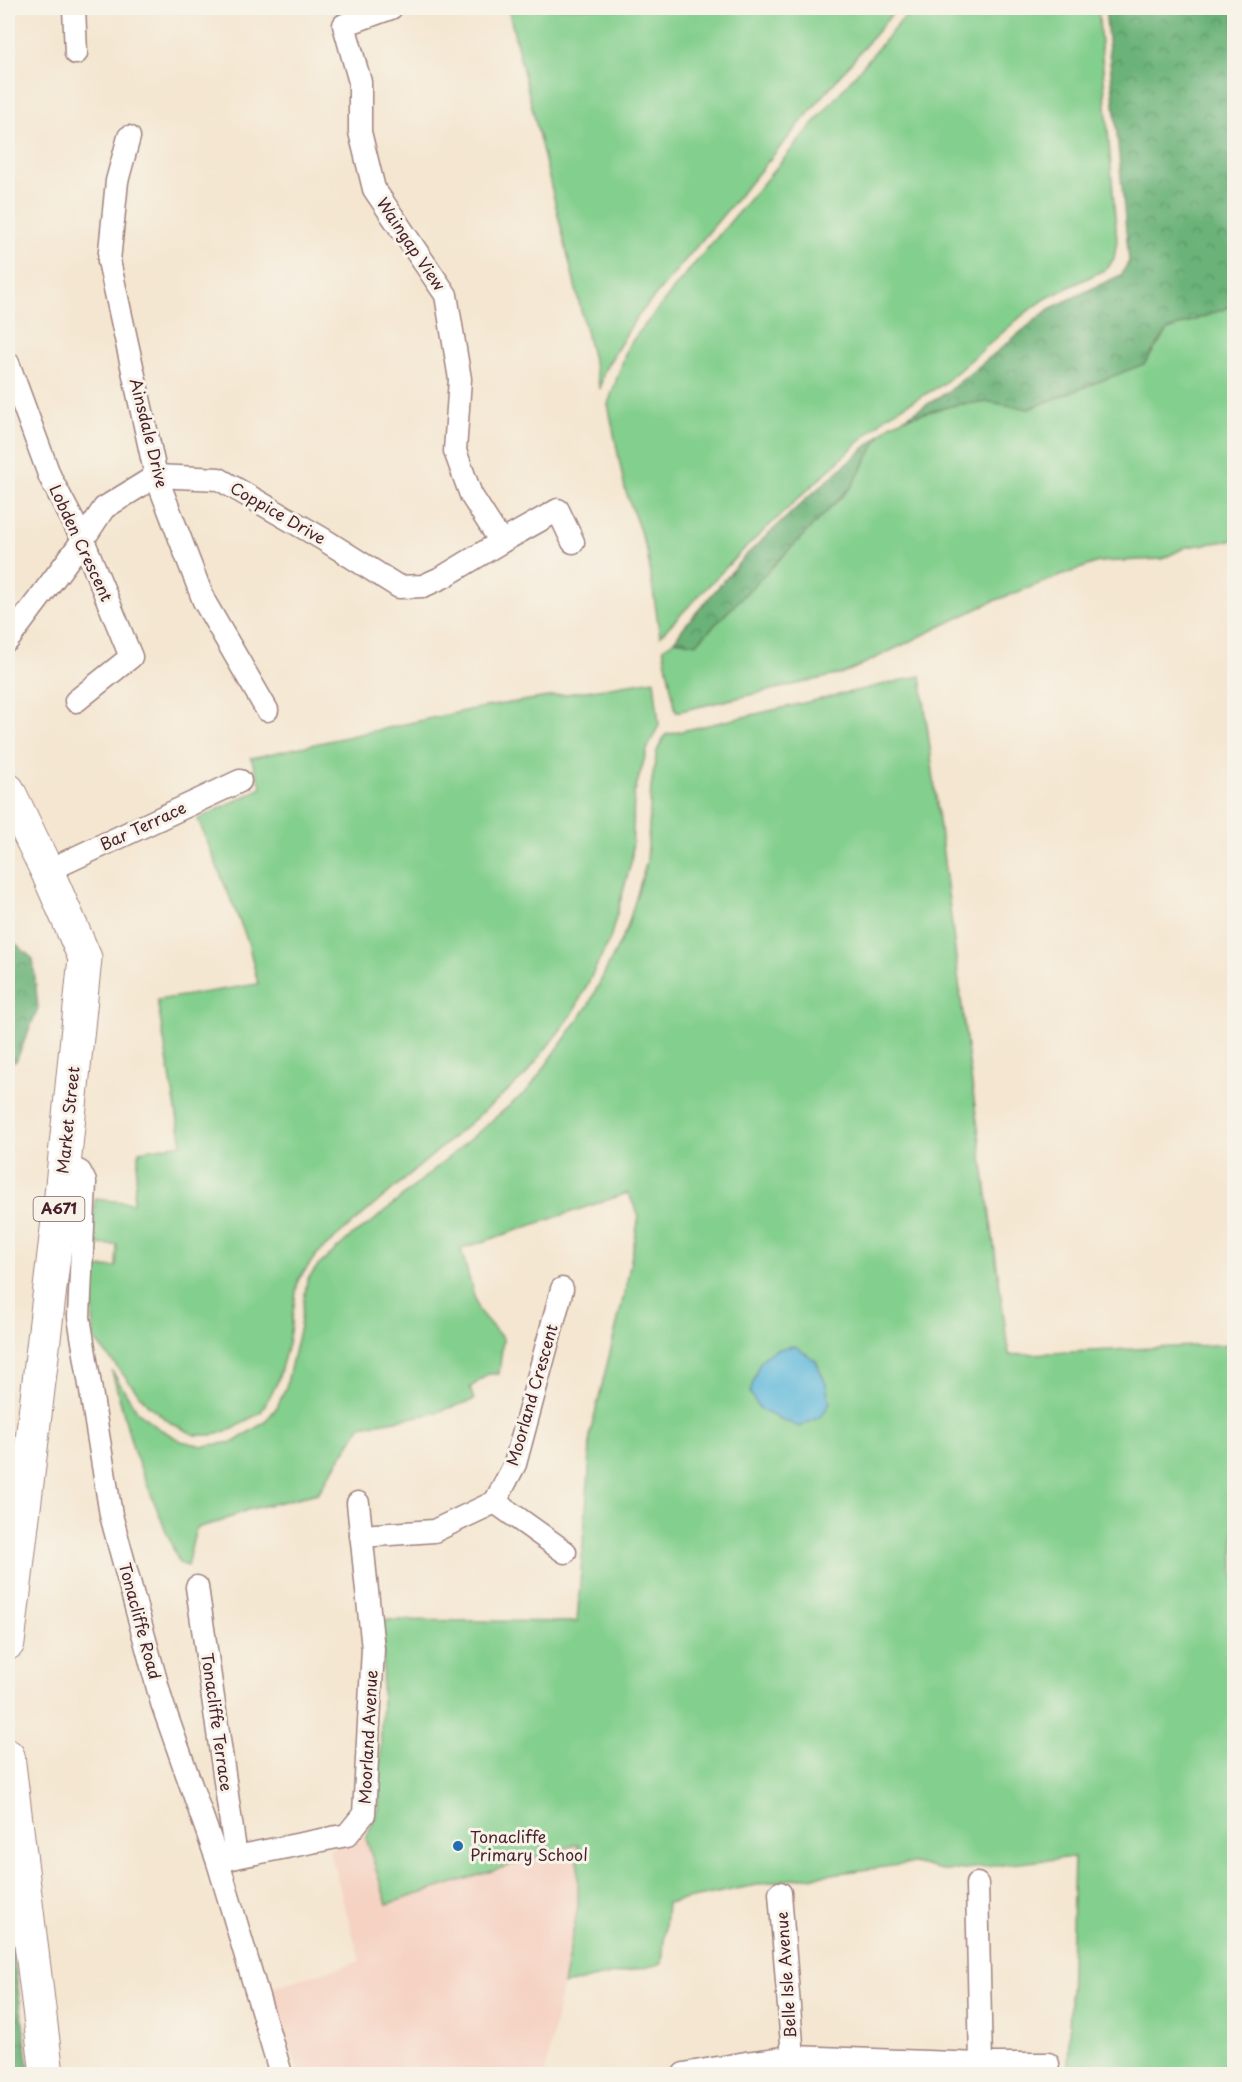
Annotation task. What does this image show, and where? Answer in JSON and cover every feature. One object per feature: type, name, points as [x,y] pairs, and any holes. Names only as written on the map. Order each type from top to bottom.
[{"type":"main road","name":"Market Street","points":[[8,790],[85,958],[8,1643]]},
{"type":"main road","points":[[8,1756],[47,2074]]},
{"type":"street","points":[[74,8],[76,53]]},
{"type":"street","name":"Waingap View","points":[[391,8],[344,25],[360,82],[360,132],[374,189],[446,295],[460,379],[455,451],[471,495],[501,542]]},
{"type":"street","name":"Ainsdale Drive","points":[[129,137],[117,181],[109,261],[156,476],[204,601],[267,710]]},
{"type":"street","name":"Lobden Crescent","points":[[8,363],[50,477],[83,540],[131,657],[76,700]]},
{"type":"street","points":[[8,640],[83,540],[104,508],[156,476]]},
{"type":"street","name":"Coppice Drive","points":[[156,476],[219,479],[323,539],[399,587],[423,586],[443,577],[558,510],[573,542]]},
{"type":"street","name":"Bar Terrace","points":[[47,871],[240,781]]},
{"type":"street","name":"Tonacliffe Road","points":[[63,1164],[80,1172],[85,1182],[79,1317],[111,1515],[162,1703],[227,1859],[281,2074]]},
{"type":"street","name":"Moorland Crescent","points":[[495,1502],[515,1464],[562,1289]]},
{"type":"street","points":[[361,1536],[434,1531],[495,1502],[565,1552]]},
{"type":"street","name":"Moorland Avenue","points":[[227,1859],[347,1835],[364,1814],[373,1649],[358,1503]]},
{"type":"street","name":"Tonacliffe Terrace","points":[[198,1587],[227,1859]]},
{"type":"street","points":[[977,1884],[981,2064]]},
{"type":"street","name":"Belle Isle Avenue","points":[[780,1893],[793,2057]]},
{"type":"street","points":[[684,2074],[793,2057],[981,2064],[1048,2064]]},
{"type":"shaded area","name":"Tonacliffe Primary School","points":[[384,1620],[577,1622],[578,1906],[545,2074],[299,2074],[270,1988],[360,1961],[329,1849],[366,1838],[379,1808]]},
{"type":"green space","points":[[508,8],[897,8],[634,321],[604,371],[600,389]]},
{"type":"green space","points":[[912,8],[1098,8],[1117,241],[1114,258],[1108,268],[1047,298],[1024,314],[942,385],[888,415],[740,553],[660,636],[647,551],[625,489],[608,404],[628,346],[685,275]]},
{"type":"green space","points":[[1105,8],[1234,8],[1234,305],[1168,330],[1144,364],[1028,409],[991,402],[959,404],[905,418],[946,393],[1049,309],[1121,275],[1129,261]]},
{"type":"green space","points":[[1234,305],[1234,540],[1186,547],[1162,559],[1098,562],[991,602],[845,673],[676,712],[663,648],[675,640],[696,643],[852,486],[881,434],[890,425],[905,418],[959,404],[991,402],[1029,409],[1144,364],[1168,330]]},
{"type":"green space","points":[[881,434],[852,486],[696,644],[675,640],[745,556]]},
{"type":"green space","points":[[921,676],[968,1055],[1009,1355],[1234,1344],[1234,2074],[1068,2074],[1074,1857],[946,1871],[914,1863],[771,1882],[667,1903],[662,1964],[563,1985],[578,1906],[578,1844],[387,1904],[366,1838],[379,1808],[384,1620],[577,1622],[590,1434],[626,1287],[639,1216],[628,1193],[461,1249],[478,1310],[503,1339],[499,1374],[488,1374],[470,1388],[474,1400],[431,1414],[361,1426],[318,1493],[247,1510],[222,1521],[196,1528],[187,1566],[179,1563],[134,1452],[112,1371],[137,1411],[158,1428],[181,1441],[203,1446],[234,1442],[265,1422],[277,1407],[286,1387],[300,1326],[307,1280],[317,1267],[352,1235],[371,1223],[529,1089],[588,1006],[627,928],[647,861],[651,786],[657,751],[665,735]]},
{"type":"green space","points":[[654,680],[659,725],[648,747],[634,794],[632,859],[610,939],[573,1013],[525,1076],[317,1254],[298,1280],[288,1344],[277,1383],[261,1412],[233,1429],[212,1435],[195,1435],[171,1423],[148,1405],[94,1339],[91,1268],[116,1267],[117,1245],[92,1244],[95,1199],[133,1203],[139,1151],[182,1144],[157,1000],[258,984],[248,942],[198,819],[262,788],[251,758],[473,709]]},
{"type":"green space","points":[[8,937],[33,959],[38,1008],[16,1061],[8,1064]]},
{"type":"green space","points":[[8,1918],[30,2074],[8,2074]]},
{"type":"water","points":[[795,1346],[816,1361],[826,1384],[830,1403],[822,1416],[799,1427],[760,1410],[750,1393],[763,1359],[774,1351]]},
{"type":"place","name":"Tonacliffe Primary School","points":[[458,1846]]}]
